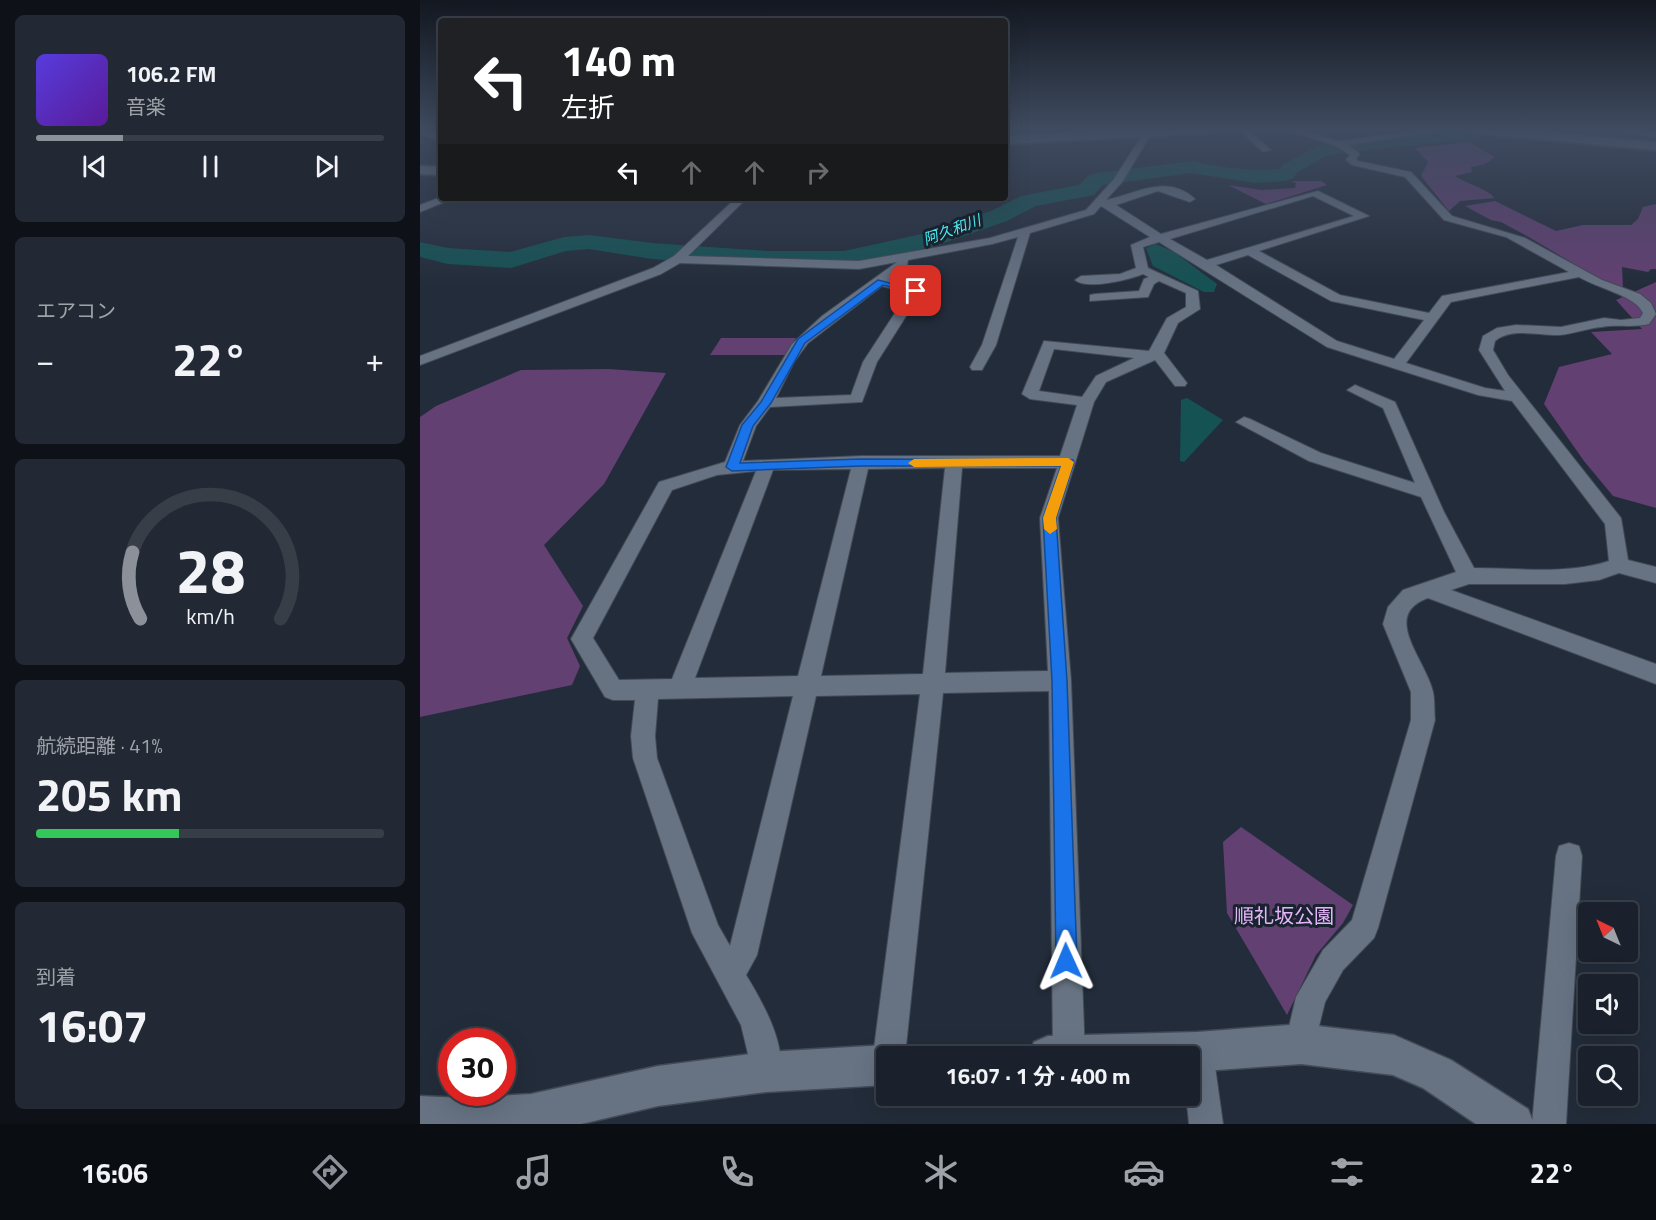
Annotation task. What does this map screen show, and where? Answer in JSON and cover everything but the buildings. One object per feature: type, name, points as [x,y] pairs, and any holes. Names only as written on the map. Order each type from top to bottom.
[{"type":"street","points":[[1104,203],[1117,181]]},
{"type":"street","points":[[1416,181],[1445,216],[1468,226],[1509,235],[1616,292],[1639,296],[1647,304],[1650,313],[1644,321],[1621,324],[1604,322],[1562,331],[1516,329],[1497,332],[1488,339],[1486,350],[1490,362],[1614,523],[1619,565]]},
{"type":"street","points":[[683,255],[828,266],[859,265],[992,241],[1090,212],[1104,203],[1132,192],[1164,187],[1190,199]]},
{"type":"street","points":[[1058,1046],[1060,681],[1050,518],[1086,402],[1101,379],[1154,354],[1172,321],[1193,309],[1192,291],[1157,278],[1143,270],[1139,262],[1137,245],[1314,193],[1364,216],[1206,264]]},
{"type":"street","points":[[420,210],[442,201]]},
{"type":"street","points":[[420,361],[637,280],[683,255],[739,201]]},
{"type":"street","points":[[1104,203],[1131,222],[1206,264],[1332,344],[1398,363],[1482,392],[1517,397]]},
{"type":"street","points":[[977,367],[989,345],[1025,232]]},
{"type":"street","points":[[1250,251],[1336,298],[1432,318]]},
{"type":"street","points":[[732,467],[747,425],[765,403],[802,341],[903,264],[902,258]]},
{"type":"street","points":[[1081,280],[1122,278],[1143,270]]},
{"type":"street","points":[[1398,363],[1447,299],[1581,273]]},
{"type":"street","points":[[1095,298],[1144,294],[1148,282],[1157,278]]},
{"type":"street","points":[[765,403],[857,399],[870,362],[916,291],[881,282]]},
{"type":"street","points":[[1086,402],[1030,393],[1049,344],[1154,354],[1180,383]]},
{"type":"street","points":[[1355,390],[1390,405],[1435,512],[1468,576]]},
{"type":"street","points":[[1244,422],[1315,457],[1428,493]]},
{"type":"street","points":[[729,975],[742,955],[861,462]]},
{"type":"street","points":[[1060,681],[613,690],[582,639],[665,486],[716,469],[767,464],[1068,462]]},
{"type":"street","points":[[890,1046],[933,683],[954,463]]},
{"type":"street","points":[[680,688],[767,464]]},
{"type":"street","points":[[1301,1044],[1311,997],[1333,960],[1364,928],[1424,720],[1422,692],[1394,624],[1398,607],[1410,596],[1468,576],[1565,576],[1599,572],[1619,565],[1656,575]]},
{"type":"street","points":[[1427,589],[1656,674]]},
{"type":"street","points":[[647,688],[643,736],[645,758],[706,933],[756,1021],[766,1072]]},
{"type":"street","points":[[1549,1124],[1569,856]]},
{"type":"street","points":[[1200,1052],[1301,1044],[1394,1056],[1437,1074],[1513,1124]]},
{"type":"street","points":[[420,1118],[529,1120],[658,1086],[766,1072],[876,1066]]},
{"type":"street","points":[[1200,1076],[1206,1124]]},
{"type":"green space","points":[[1292,181],[1322,181],[1327,185],[1266,204],[1228,185],[1261,190],[1295,188],[1296,183]]},
{"type":"green space","points":[[1425,181],[1464,181],[1486,191],[1495,198],[1460,201],[1449,211]]},
{"type":"green space","points":[[1495,201],[1556,231],[1583,225],[1631,225],[1638,219],[1643,207],[1656,204],[1656,269],[1648,272],[1622,267],[1623,289],[1613,287],[1527,236],[1465,206]]},
{"type":"green space","points":[[1656,282],[1656,508],[1613,496],[1584,461],[1544,404],[1559,367],[1612,354],[1591,332],[1642,329],[1616,300]]},
{"type":"green space","points":[[721,338],[796,338],[785,355],[710,355]]},
{"type":"green space","points":[[608,369],[666,373],[604,484],[544,545],[583,606],[567,638],[580,666],[572,685],[420,717],[420,417],[436,406],[521,370]]},
{"type":"green space","name":"順礼坂公園","points":[[1241,827],[1353,905],[1343,923],[1316,955],[1287,1015],[1227,913],[1223,842]]},
{"type":"shaded area","points":[[1156,244],[1174,252],[1217,284],[1214,292],[1204,292],[1153,266],[1146,248]]},
{"type":"shaded area","points":[[935,274],[916,288],[894,282],[892,279],[897,276]]},
{"type":"shaded area","points":[[1187,398],[1223,420],[1184,462],[1180,461],[1181,400]]},
{"type":"waterway","name":"阿久和川","points":[[420,249],[448,256],[511,260],[564,244],[589,242],[652,251],[768,259],[844,259],[929,240],[999,216],[1029,201],[1086,190],[1094,181]]},
{"type":"slow traffic","points":[[914,463],[1068,462],[1050,518],[1050,529]]},
{"type":"route","points":[[916,291],[881,282],[820,325],[802,341],[765,403],[747,425],[732,467],[861,462],[1068,462],[1050,518],[1060,681],[1066,961]]}]
